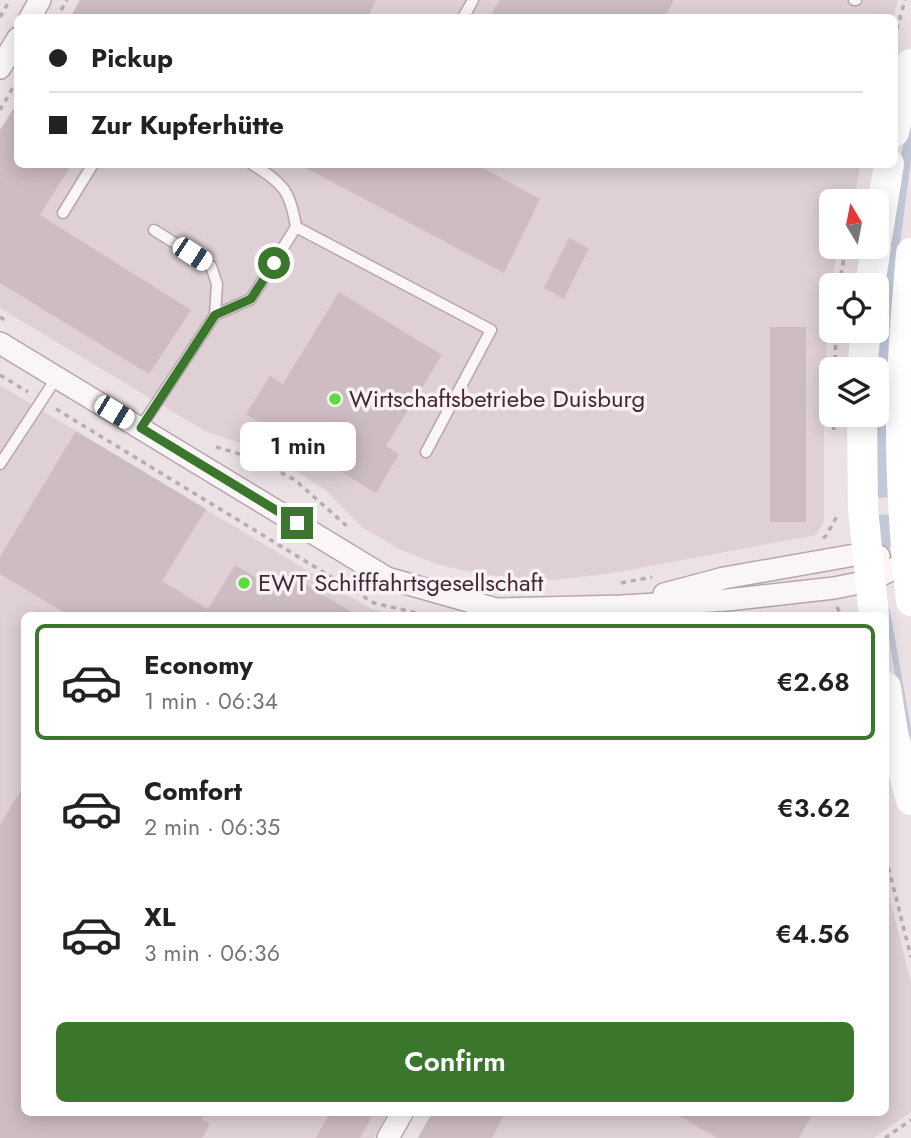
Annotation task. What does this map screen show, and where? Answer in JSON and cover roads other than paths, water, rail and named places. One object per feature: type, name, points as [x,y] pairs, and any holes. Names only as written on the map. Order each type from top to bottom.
[{"type":"main road","points":[[898,116],[911,64]]},
{"type":"main road","points":[[884,189],[887,168]]},
{"type":"main road","points":[[911,253],[901,432],[906,562],[911,601]]},
{"type":"main road","points":[[862,427],[861,485],[874,612]]},
{"type":"main road","points":[[889,707],[893,733],[911,800]]},
{"type":"street","points":[[0,68],[14,45]]},
{"type":"street","points":[[0,343],[387,578],[496,609],[622,611],[834,588],[868,567],[906,562]]},
{"type":"street","points":[[388,1138],[400,1116]]},
{"type":"lane","points":[[63,213],[91,168]]},
{"type":"lane","points":[[215,315],[251,299],[296,227],[290,198],[282,185],[258,168]]},
{"type":"lane","points":[[296,227],[491,330],[426,452]]},
{"type":"lane","points":[[141,428],[215,315],[217,284],[211,266],[155,230]]},
{"type":"lane","points":[[0,464],[57,377]]},
{"type":"place","name":"Wirtschaftsbetriebe Duisburg","points":[[335,399]]},
{"type":"place","name":"EWT Schifffahrtsgesellschaft","points":[[244,583]]}]
